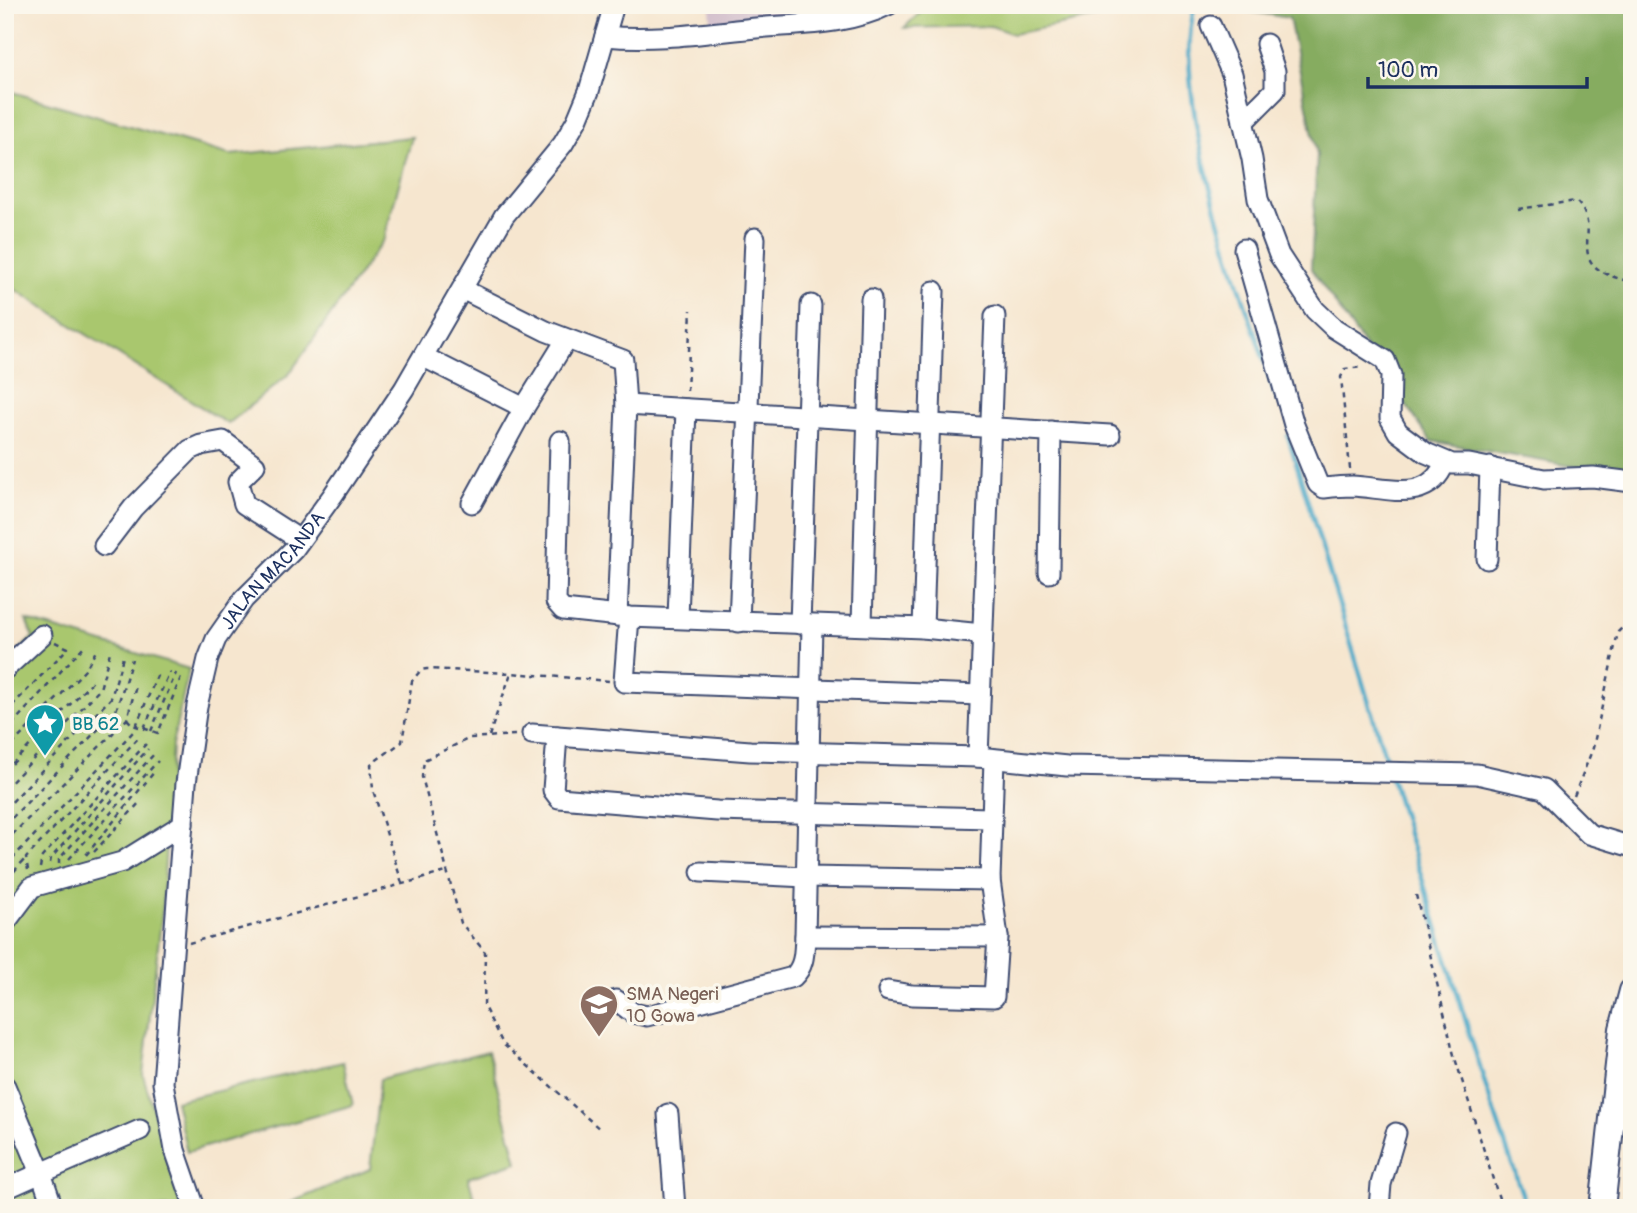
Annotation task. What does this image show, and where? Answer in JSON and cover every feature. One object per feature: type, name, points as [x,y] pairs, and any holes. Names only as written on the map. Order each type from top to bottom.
[{"type":"main road","points":[[1602,1208],[1622,1029],[1632,991]]},
{"type":"street","name":"JALAN MACANDA","points":[[195,1208],[175,1150],[163,1083],[172,941],[197,706],[216,639],[244,600],[300,540],[424,357],[505,216],[563,144],[577,120],[614,5]]},
{"type":"street","points":[[605,36],[685,36],[831,21],[867,16],[888,5]]},
{"type":"street","points":[[1211,26],[1232,74],[1258,199],[1284,267],[1315,310],[1334,328],[1385,360],[1391,375],[1389,412],[1393,425],[1410,441],[1445,463],[1490,467],[1544,479],[1593,477],[1632,482]]},
{"type":"street","points":[[1242,122],[1275,90],[1277,81],[1266,44]]},
{"type":"street","points":[[739,622],[755,238]]},
{"type":"street","points":[[1244,249],[1294,425],[1315,479],[1324,488],[1352,486],[1415,491],[1432,482],[1445,463]]},
{"type":"street","points":[[464,290],[546,331],[621,358],[626,369],[624,682],[980,695]]},
{"type":"street","points":[[923,628],[934,291]]},
{"type":"street","points":[[862,625],[871,299]]},
{"type":"street","points":[[616,1000],[633,1013],[647,1016],[793,977],[803,964],[812,690],[806,624],[807,415],[811,305]]},
{"type":"street","points":[[888,991],[912,995],[992,998],[995,994],[998,937],[990,880],[990,818],[980,695],[995,316]]},
{"type":"street","points":[[472,503],[524,408],[563,345]]},
{"type":"street","points":[[424,357],[524,408]]},
{"type":"street","points":[[626,405],[1111,435]]},
{"type":"street","points":[[678,618],[686,409]]},
{"type":"street","points":[[1049,573],[1051,431]]},
{"type":"street","points":[[104,546],[136,505],[190,450],[223,441],[255,465],[238,482],[244,505],[300,540]]},
{"type":"street","points":[[560,441],[556,602],[567,611],[739,622],[923,628],[982,634]]},
{"type":"street","points":[[1487,559],[1490,467]]},
{"type":"street","points":[[5,669],[48,638]]},
{"type":"street","points":[[532,734],[750,751],[986,758],[1067,766],[1477,774],[1532,785],[1549,792],[1589,834],[1632,847]]},
{"type":"street","points":[[557,736],[553,790],[559,798],[717,811],[990,818]]},
{"type":"street","points":[[5,923],[58,880],[122,862],[183,824]]},
{"type":"street","points":[[701,872],[990,880]]},
{"type":"street","points":[[805,936],[998,937]]},
{"type":"street","points":[[7,1092],[53,1208]]},
{"type":"street","points":[[668,1114],[676,1208]]},
{"type":"street","points":[[5,1189],[140,1130]]},
{"type":"street","points":[[1379,1208],[1381,1184],[1396,1133]]},
{"type":"path","points":[[1518,209],[1576,201],[1584,213],[1592,266],[1611,277],[1632,282]]},
{"type":"path","points":[[686,409],[691,310]]},
{"type":"path","points":[[1352,486],[1341,382],[1345,369],[1354,368]]},
{"type":"path","points":[[1565,810],[1580,783],[1593,747],[1618,632],[1632,618]]},
{"type":"path","points":[[5,713],[68,648],[48,638]]},
{"type":"path","points":[[5,732],[85,645]]},
{"type":"path","points":[[5,752],[85,670],[96,651]]},
{"type":"path","points":[[5,789],[100,689],[110,652]]},
{"type":"path","points":[[5,809],[111,698],[123,657]]},
{"type":"path","points":[[5,825],[116,711],[132,659]]},
{"type":"path","points":[[402,883],[373,790],[371,764],[402,742],[412,681],[421,670],[511,673],[624,682]]},
{"type":"path","points":[[136,726],[159,671]]},
{"type":"path","points":[[144,728],[170,672]]},
{"type":"path","points":[[151,731],[176,673]]},
{"type":"path","points":[[489,736],[511,673]]},
{"type":"path","points":[[127,719],[136,726],[158,733],[182,675]]},
{"type":"path","points":[[5,771],[93,681]]},
{"type":"path","points":[[5,842],[127,719],[136,686]]},
{"type":"path","points":[[5,866],[133,732]]},
{"type":"path","points":[[532,734],[470,737],[424,760],[422,777],[461,923],[485,952],[484,1007],[503,1044],[601,1130]]},
{"type":"path","points":[[6,881],[139,736]]},
{"type":"path","points":[[147,747],[51,858],[58,880],[42,857],[147,747]]},
{"type":"path","points":[[58,880],[59,859],[155,753]]},
{"type":"path","points":[[58,880],[69,858],[158,761]]},
{"type":"path","points":[[58,880],[90,848],[155,771]]},
{"type":"path","points":[[58,880],[94,852],[141,801]]},
{"type":"path","points":[[26,858],[58,880]]},
{"type":"path","points":[[172,941],[187,943],[446,872]]},
{"type":"path","points":[[1416,895],[1454,1055],[1502,1208]]},
{"type":"shaded area","points":[[710,5],[876,5],[864,12],[711,27]]},
{"type":"green space","points":[[928,5],[1162,5],[1013,34],[991,26],[904,28]]},
{"type":"green space","points":[[1210,5],[1632,5],[1632,477],[1431,441],[1311,269],[1317,155],[1289,18]]},
{"type":"green space","points":[[5,90],[230,155],[412,137],[384,239],[289,374],[228,424],[5,283]]},
{"type":"green space","points":[[26,620],[189,669],[172,745],[162,912],[143,1075],[182,1208],[5,1208],[5,664],[33,637]]},
{"type":"green space","points":[[488,1051],[517,1162],[468,1178],[478,1208],[278,1208],[370,1169],[380,1079]]},
{"type":"green space","points":[[343,1062],[353,1105],[187,1152],[175,1101]]},
{"type":"waterway","points":[[1195,5],[1189,46],[1192,94],[1200,145],[1229,254],[1275,394]]},
{"type":"waterway","points":[[1288,436],[1388,766]]},
{"type":"waterway","points":[[1391,778],[1491,1103],[1527,1208]]},
{"type":"place","name":"BB 62","points":[[45,757]]},
{"type":"place","name":"SMA Negeri 10 Gowa","points":[[599,1038]]}]
